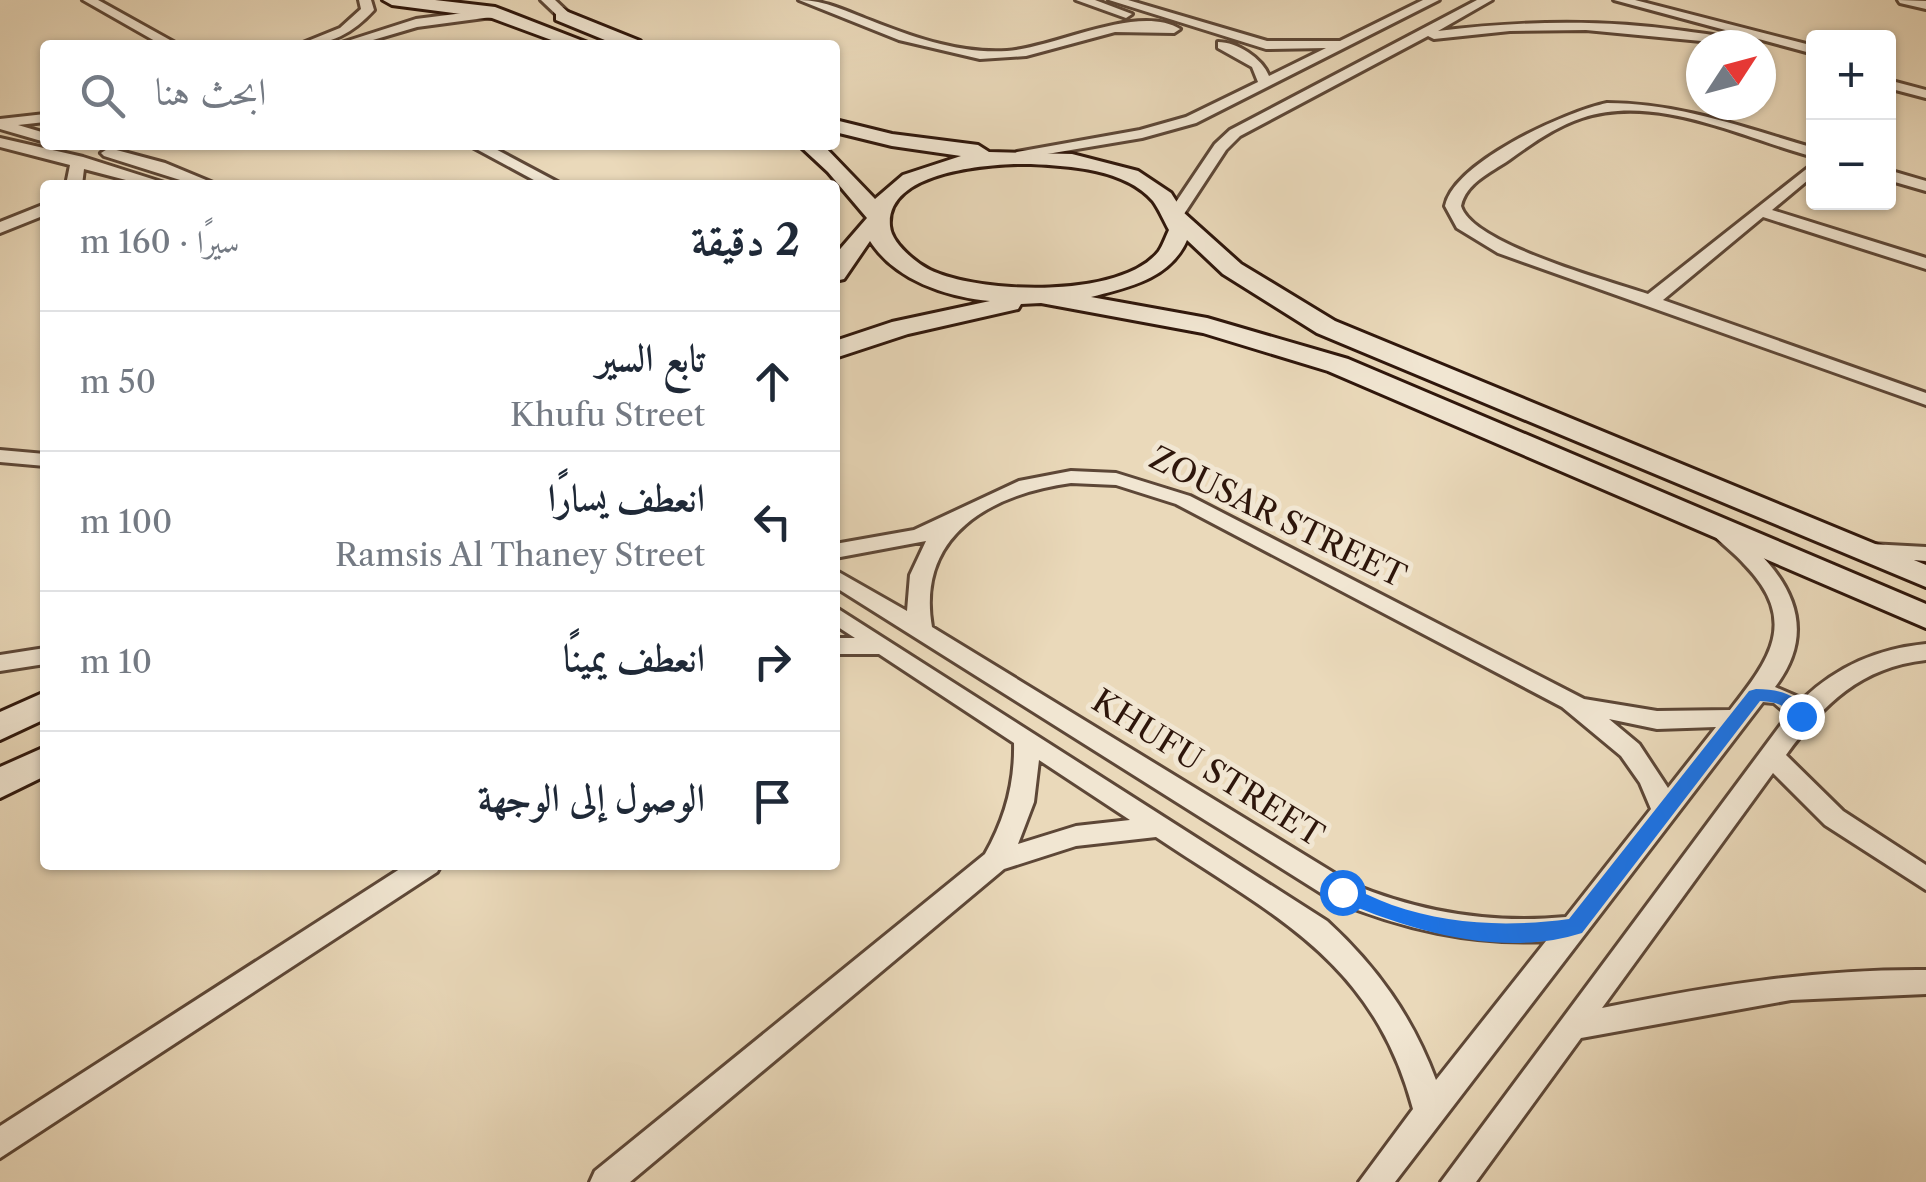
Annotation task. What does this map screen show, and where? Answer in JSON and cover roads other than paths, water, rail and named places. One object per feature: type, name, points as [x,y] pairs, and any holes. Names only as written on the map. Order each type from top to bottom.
[{"type":"street","points":[[89,0],[163,40]]},
{"type":"street","points":[[343,38],[364,17],[368,10],[365,0]]},
{"type":"street","points":[[392,0],[499,6],[568,18],[621,40]]},
{"type":"street","points":[[547,0],[568,18]]},
{"type":"street","points":[[805,0],[962,53],[1028,52],[1085,34],[1177,18]]},
{"type":"street","points":[[1115,0],[1177,18],[1217,37],[1258,64],[1266,85]]},
{"type":"street","points":[[840,266],[877,219],[886,201],[922,174],[980,159],[1142,134],[1219,108],[1433,0]]},
{"type":"street","points":[[840,348],[901,328],[1045,297],[1083,294],[1140,276],[1174,249],[1179,233],[1177,216],[1220,147],[1253,122],[1486,0]]},
{"type":"street","points":[[1620,0],[1706,30]]},
{"type":"street","points":[[1904,0],[1926,5]]},
{"type":"street","points":[[1085,1],[1097,16],[1085,34]]},
{"type":"street","points":[[1085,1],[1177,18]]},
{"type":"street","points":[[343,38],[366,30],[371,32],[368,37],[499,6],[572,40]]},
{"type":"street","points":[[1416,38],[1499,27],[1564,25],[1686,34]]},
{"type":"street","points":[[1217,37],[1289,47],[1354,40]]},
{"type":"street","points":[[1776,45],[1806,49]]},
{"type":"street","points":[[1776,55],[1806,62]]},
{"type":"street","points":[[1896,71],[1926,78]]},
{"type":"street","points":[[1896,86],[1926,94]]},
{"type":"street","points":[[1219,108],[1228,119],[1253,122]]},
{"type":"street","points":[[1806,151],[1659,110],[1607,108],[1569,117],[1463,184],[1453,196],[1452,209],[1460,224],[1478,238],[1926,399]]},
{"type":"street","points":[[0,123],[40,119]]},
{"type":"street","points":[[0,123],[40,136]]},
{"type":"street","points":[[840,127],[892,140],[1069,160],[1117,172],[1154,190],[1232,269],[1326,327],[1926,576]]},
{"type":"street","points":[[0,142],[32,150],[135,152],[199,180]]},
{"type":"street","points":[[0,154],[32,150]]},
{"type":"street","points":[[486,150],[545,180]]},
{"type":"street","points":[[816,150],[836,168],[877,219],[880,238],[890,254],[936,281],[968,290],[1045,297],[1207,326],[1295,350],[1384,384],[1926,618]]},
{"type":"street","points":[[74,180],[76,153]]},
{"type":"street","points":[[76,153],[149,180]]},
{"type":"street","points":[[1651,301],[1806,174]]},
{"type":"street","points":[[1896,177],[1926,186]]},
{"type":"street","points":[[1760,211],[1926,264]]},
{"type":"street","points":[[1,232],[40,212]]},
{"type":"street","points":[[1,232],[22,234],[40,229]]},
{"type":"street","points":[[0,456],[40,460]]},
{"type":"street","name":"ZOUSAR STREET","points":[[840,550],[894,542],[948,526],[1001,496],[1056,476],[1110,476],[1136,481],[1182,500],[1570,701],[1630,750],[1651,780],[1665,811]]},
{"type":"street","name":"ZOUSAR STREET","points":[[921,631],[916,602],[918,574],[929,549],[948,526]]},
{"type":"street","points":[[1375,1182],[1778,666],[1788,641],[1786,612],[1773,583],[1750,555],[1719,530]]},
{"type":"street","points":[[1860,550],[1926,554]]},
{"type":"street","name":"KHUFU STREET","points":[[840,579],[1342,892],[1387,912],[1434,925],[1514,933],[1574,927]]},
{"type":"street","points":[[840,617],[1317,928],[1378,990],[1402,1028],[1420,1068],[1430,1112]]},
{"type":"street","points":[[840,646],[883,646]]},
{"type":"street","points":[[1457,1182],[1801,716],[1846,674],[1872,661],[1926,652]]},
{"type":"street","points":[[0,663],[40,657]]},
{"type":"street","points":[[1756,695],[1780,696],[1794,705],[1801,716]]},
{"type":"street","name":"ZOUSAR STREET","points":[[1570,701],[1656,720],[1738,718]]},
{"type":"street","points":[[0,727],[40,707]]},
{"type":"street","points":[[606,1182],[995,860],[1013,830],[1024,799],[1026,738]]},
{"type":"street","points":[[1771,756],[1834,818],[1926,879]]},
{"type":"street","points":[[0,784],[40,763]]},
{"type":"street","points":[[995,860],[1076,836],[1162,826]]},
{"type":"street","points":[[1273,898],[1300,885],[1302,868]]},
{"type":"street","points":[[0,1144],[418,870]]},
{"type":"street","points":[[1571,1027],[1780,986],[1864,980],[1926,982]]}]
